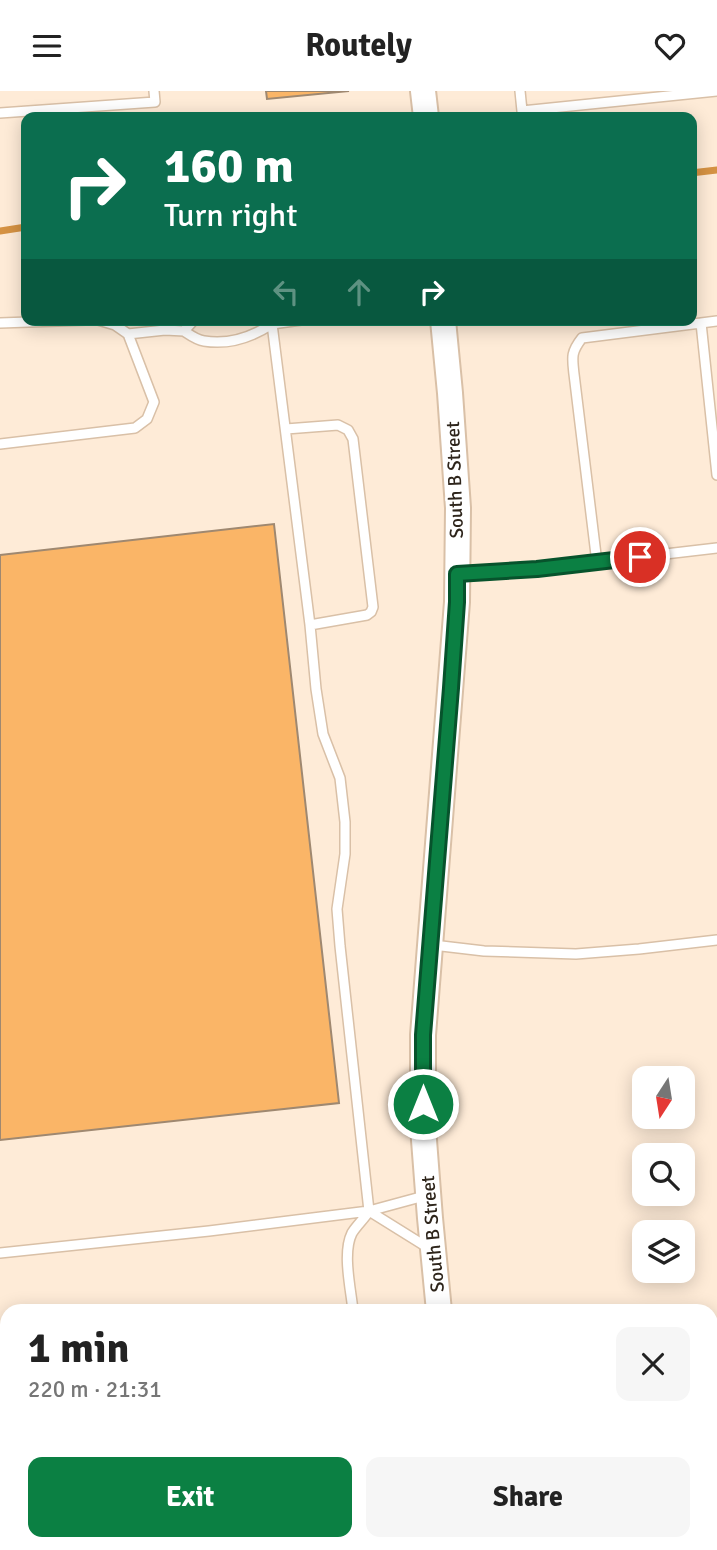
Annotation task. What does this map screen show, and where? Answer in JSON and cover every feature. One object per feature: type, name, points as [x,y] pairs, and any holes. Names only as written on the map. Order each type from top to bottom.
[{"type":"street","points":[[423,91],[425,112]]},
{"type":"street","name":"South B Street","points":[[438,1304],[423,1127],[423,1035],[457,602],[457,495],[444,326]]},
{"type":"lane","points":[[0,113],[155,102],[154,91]]},
{"type":"lane","points":[[520,91],[522,111],[717,91]]},
{"type":"lane","points":[[697,323],[717,321]]},
{"type":"lane","points":[[0,323],[21,322]]},
{"type":"lane","points":[[701,323],[717,475]]},
{"type":"lane","points":[[0,444],[135,428],[147,419],[153,402],[128,334],[117,326]]},
{"type":"lane","points":[[184,331],[189,326]]},
{"type":"lane","points":[[128,334],[184,331],[201,341],[224,342],[243,339],[259,332],[264,326]]},
{"type":"lane","points":[[269,326],[286,429],[316,689],[323,734],[340,779],[345,821],[345,854],[337,909],[369,1211],[353,1232],[348,1245],[352,1304]]},
{"type":"lane","points":[[597,562],[572,355],[582,338],[674,326]]},
{"type":"lane","points":[[286,429],[338,425],[348,430],[353,439],[372,612],[368,615],[310,625]]},
{"type":"lane","points":[[457,574],[525,571],[717,548]]},
{"type":"lane","points":[[429,945],[484,951],[576,954],[717,940]]},
{"type":"lane","points":[[0,1252],[369,1211],[428,1195]]},
{"type":"lane","points":[[369,1211],[433,1250]]},
{"type":"shaded area","points":[[0,91],[717,91],[717,1304],[0,1304]]},
{"type":"building","points":[[266,91],[349,91],[267,99]]},
{"type":"building","points":[[274,524],[339,1103],[0,1140],[0,555]]},
{"type":"waterway","points":[[697,172],[717,170]]},
{"type":"waterway","points":[[0,231],[21,228]]},
{"type":"route","points":[[423,1104],[423,1035],[451,688],[457,574],[537,569],[640,557]]}]
